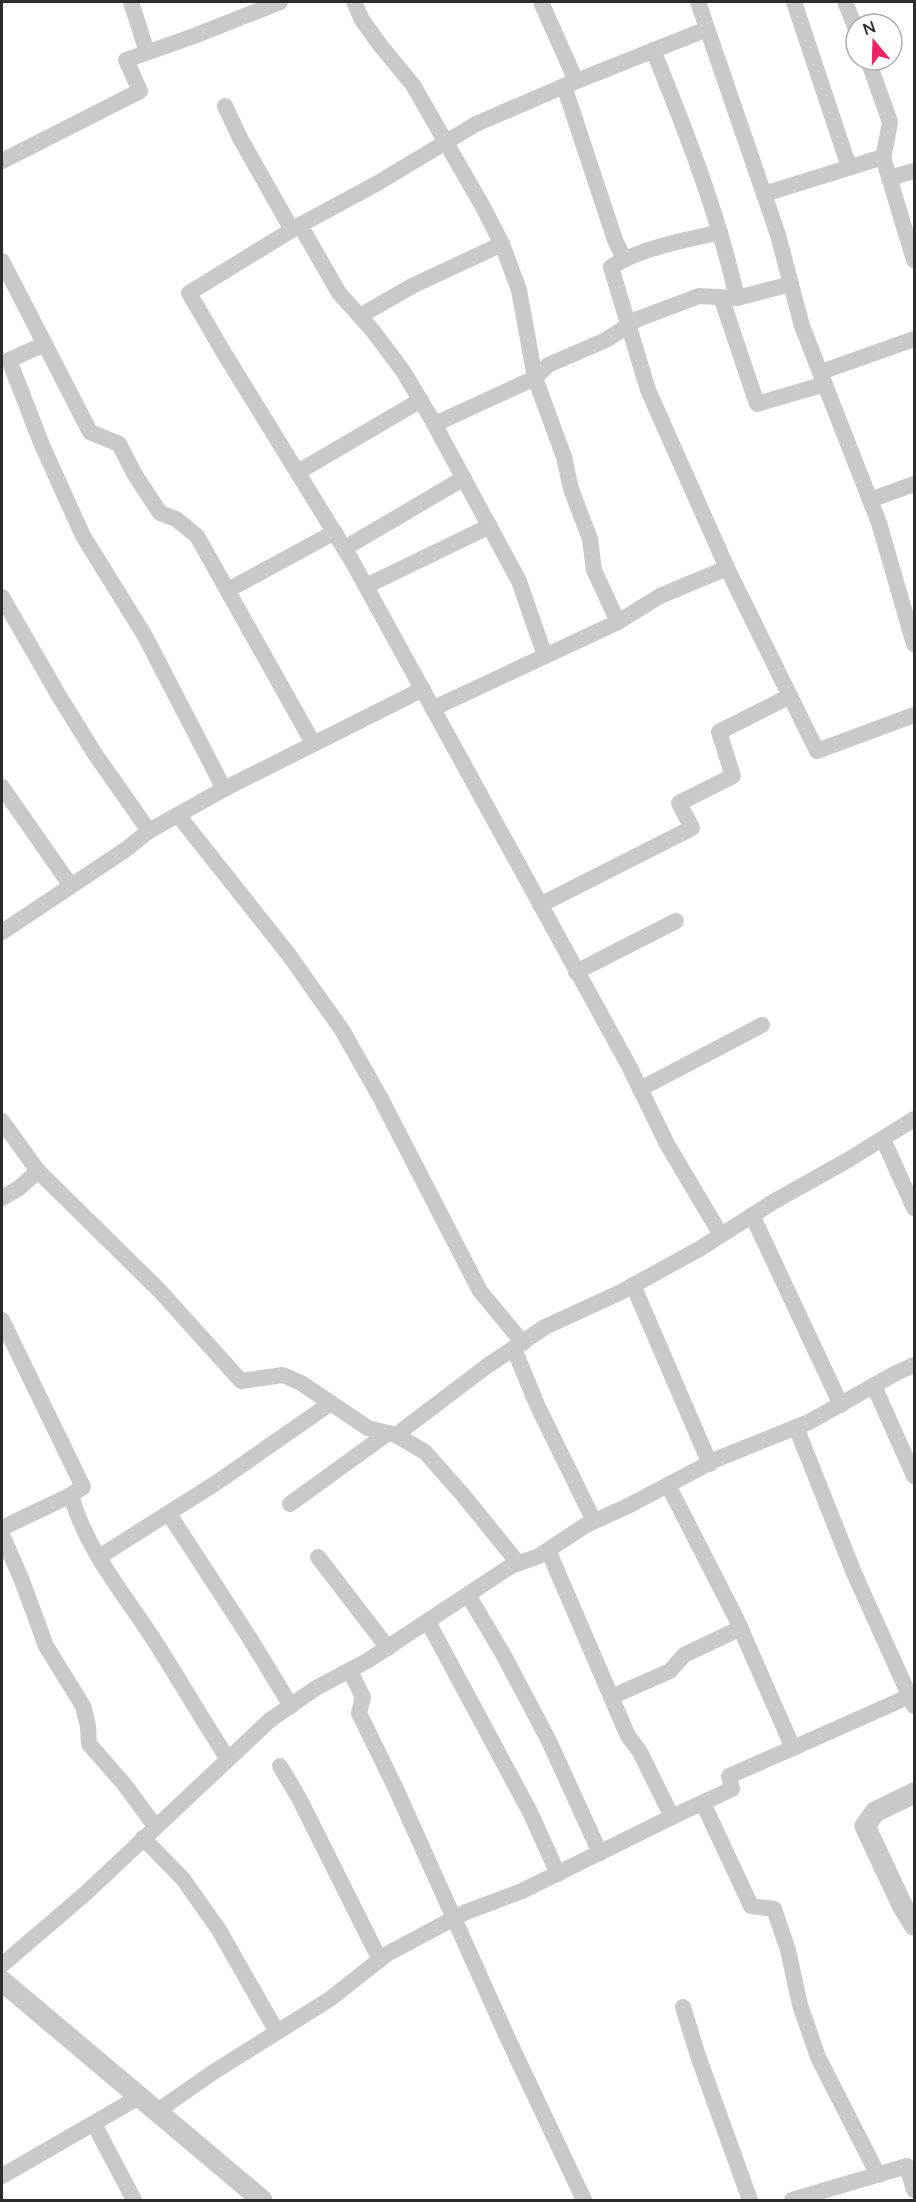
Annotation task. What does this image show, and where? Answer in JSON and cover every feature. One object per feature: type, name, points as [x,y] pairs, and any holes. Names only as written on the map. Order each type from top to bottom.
[{"type":"street","points":[[131,2],[147,52]]},
{"type":"street","points":[[2,161],[140,91],[126,60],[280,2]]},
{"type":"street","points":[[354,2],[362,20],[413,85],[502,244],[519,290],[535,378],[564,457],[571,489],[590,539],[594,570],[618,622]]},
{"type":"street","points":[[541,2],[570,84],[615,240],[624,258]]},
{"type":"street","points":[[698,2],[778,235],[802,326],[879,522],[915,644]]},
{"type":"street","points":[[794,2],[849,167]]},
{"type":"street","points":[[706,29],[476,124],[376,184],[296,227],[189,293],[345,548],[640,1089],[667,1144],[721,1235]]},
{"type":"street","points":[[653,50],[679,113],[720,232],[729,297],[757,404],[915,339]]},
{"type":"street","points":[[872,72],[890,122],[883,159],[915,260]]},
{"type":"street","points":[[225,106],[245,148],[296,227],[339,292],[403,371],[435,424],[519,581],[545,656]]},
{"type":"street","points":[[764,194],[883,157],[883,159]]},
{"type":"street","points":[[889,178],[915,171]]},
{"type":"street","points":[[720,232],[624,258],[611,267],[648,390],[727,568],[818,751],[915,714]]},
{"type":"street","points":[[360,316],[412,286],[502,244]]},
{"type":"street","points":[[2,261],[90,432],[119,444],[135,475],[160,513],[176,519],[197,536],[313,743]]},
{"type":"street","points":[[435,424],[535,378],[548,364],[606,340],[638,320],[699,296],[729,297],[791,284]]},
{"type":"street","points":[[45,344],[9,360],[42,445],[83,536],[145,636],[224,789]]},
{"type":"street","points":[[298,472],[421,400]]},
{"type":"street","points":[[345,548],[464,478]]},
{"type":"street","points":[[870,500],[915,484]]},
{"type":"street","points":[[366,586],[490,526]]},
{"type":"street","points":[[228,590],[335,532]]},
{"type":"street","points":[[434,708],[618,622],[660,596],[727,568]]},
{"type":"street","points":[[2,597],[65,706],[149,831]]},
{"type":"street","points":[[2,932],[149,831],[313,743],[423,690]]},
{"type":"street","points":[[540,906],[692,828],[679,803],[734,776],[719,732],[790,696]]},
{"type":"street","points":[[2,787],[71,886]]},
{"type":"street","points":[[178,815],[289,955],[342,1030],[380,1097],[480,1291],[518,1346],[538,1407],[594,1521]]},
{"type":"street","points":[[576,972],[676,921]]},
{"type":"street","points":[[640,1089],[762,1024]]},
{"type":"street","points":[[290,1504],[545,1327],[633,1285],[915,1119]]},
{"type":"street","points":[[2,1121],[38,1171],[160,1291],[241,1381],[283,1375],[301,1383],[368,1428],[392,1434],[425,1452],[518,1563]]},
{"type":"street","points":[[883,1139],[915,1208]]},
{"type":"street","points":[[2,1198],[19,1188],[38,1171]]},
{"type":"street","points":[[752,1215],[841,1405]]},
{"type":"street","points":[[633,1285],[710,1464]]},
{"type":"street","points":[[2,1320],[83,1487],[2,1535],[21,1578],[46,1646],[83,1706],[88,1726],[89,1744],[124,1784],[149,1832],[219,1930],[277,2032]]},
{"type":"street","points":[[2,1965],[78,1899],[270,1720],[316,1688],[388,1648],[518,1563],[539,1556],[594,1521],[710,1464],[796,1427],[915,1365]]},
{"type":"street","points":[[874,1386],[915,1476]]},
{"type":"street","points":[[99,1557],[168,1514],[332,1403]]},
{"type":"street","points":[[156,2112],[330,1999],[380,1960],[454,1919],[522,1891],[732,1789],[729,1776],[912,1701],[854,1573],[796,1427]]},
{"type":"street","points":[[668,1485],[741,1628],[793,1748]]},
{"type":"street","points":[[71,1495],[75,1510],[99,1557],[228,1759]]},
{"type":"street","points":[[168,1514],[249,1637],[291,1706]]},
{"type":"street","points":[[548,1550],[628,1736],[640,1752],[672,1817]]},
{"type":"street","points":[[318,1557],[388,1648]]},
{"type":"street","points":[[468,1595],[503,1653],[549,1741],[600,1853]]},
{"type":"street","points":[[429,1622],[530,1812],[558,1874]]},
{"type":"street","points":[[611,1697],[670,1671],[684,1655],[741,1628]]},
{"type":"street","points":[[350,1671],[363,1697],[359,1713],[584,2200]]},
{"type":"street","points":[[280,1766],[299,1798],[380,1960]]},
{"type":"street","points":[[915,1793],[875,1812],[865,1826],[908,1902],[915,1925]]},
{"type":"street","points":[[703,1803],[752,1905],[774,1909],[788,1950],[800,2006],[818,2057],[878,2175]]},
{"type":"street","points":[[2,1981],[262,2200]]},
{"type":"street","points":[[683,2007],[698,2056],[750,2200]]},
{"type":"street","points":[[2,2176],[140,2097]]},
{"type":"street","points":[[94,2124],[134,2200]]},
{"type":"street","points":[[792,2200],[907,2166],[915,2190]]}]
